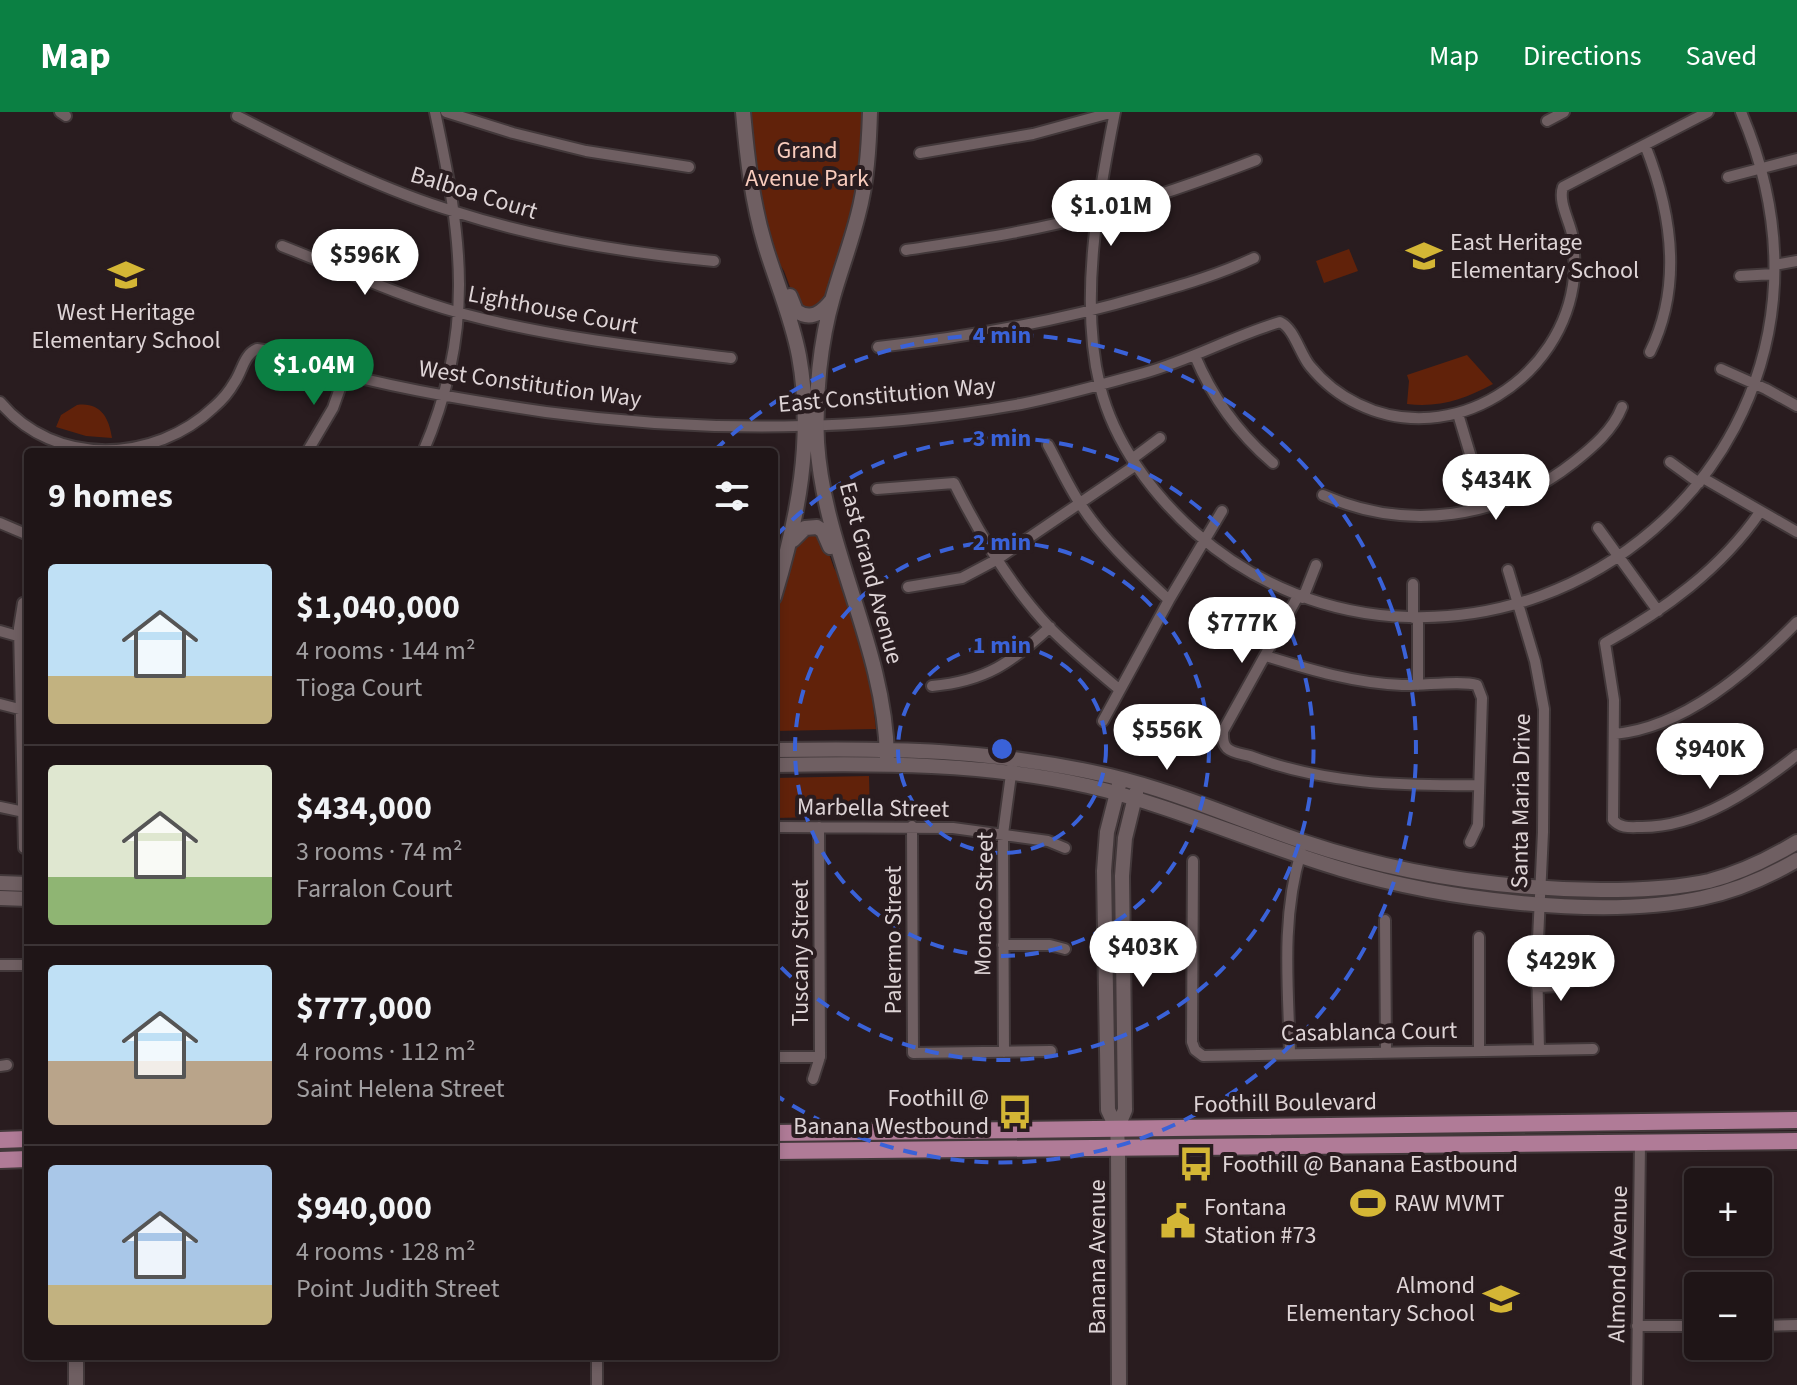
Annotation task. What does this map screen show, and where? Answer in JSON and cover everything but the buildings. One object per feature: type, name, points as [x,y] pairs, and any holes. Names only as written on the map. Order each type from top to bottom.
[{"type":"main road","name":"Foothill Boulevard","points":[[778,1133],[1797,1120]]},
{"type":"main road","points":[[1748,1141],[1771,1133],[1797,1133]]},
{"type":"main road","points":[[0,1140],[24,1139]]},
{"type":"main road","name":"Foothill Boulevard","points":[[778,1151],[1797,1141]]},
{"type":"main road","points":[[0,1160],[24,1159]]},
{"type":"street","points":[[425,448],[445,395],[460,313],[455,212],[435,112]]},
{"type":"street","points":[[446,112],[586,151],[689,167]]},
{"type":"street","points":[[743,112],[758,218],[799,358],[811,424],[791,543],[778,584]]},
{"type":"street","name":"East Grand Avenue","points":[[870,112],[867,163],[859,214],[832,300],[811,424],[842,563],[869,643],[880,693],[887,756]]},
{"type":"street","points":[[920,153],[1033,134],[1115,112],[1097,214],[1092,311],[1099,385],[1116,429],[1134,462],[1179,518],[1249,572],[1301,597],[1371,615],[1415,618],[1470,614],[1519,604],[1577,581],[1619,557],[1663,521],[1701,480],[1732,433],[1753,382],[1770,323],[1774,270],[1770,210],[1761,166],[1741,112]]},
{"type":"street","points":[[1547,121],[1564,112]]},
{"type":"street","name":"East Constitution Way","points":[[683,424],[811,424],[941,415],[1022,403],[1099,385],[1195,356],[1280,322],[1288,328],[1302,355],[1321,378],[1361,406],[1410,418],[1458,414],[1495,398],[1516,384],[1543,356],[1561,324],[1570,300],[1575,270],[1563,187],[1708,112]]},
{"type":"street","name":"Balboa Court","points":[[237,116],[335,166],[455,212],[581,244],[714,261]]},
{"type":"street","points":[[1645,145],[1666,212],[1671,263],[1665,318],[1650,352]]},
{"type":"street","points":[[1728,177],[1797,159]]},
{"type":"street","points":[[906,250],[999,236],[1097,214],[1184,187],[1256,160]]},
{"type":"street","name":"Lighthouse Court","points":[[282,246],[412,298],[460,313],[584,341],[731,358]]},
{"type":"street","points":[[878,347],[1020,327],[1092,311],[1220,274],[1254,258]]},
{"type":"street","points":[[1740,276],[1774,270],[1797,261]]},
{"type":"street","points":[[776,277],[788,289],[796,311],[802,315],[818,314],[832,300]]},
{"type":"street","name":"West Constitution Way","points":[[136,448],[157,444],[184,431],[226,395],[254,349],[345,374],[445,395],[547,412],[683,424]]},
{"type":"street","points":[[1195,356],[1208,387],[1230,419],[1253,446],[1273,463]]},
{"type":"street","points":[[1721,369],[1797,406]]},
{"type":"street","points":[[309,448],[333,408],[345,374]]},
{"type":"street","name":"West Constitution Way","points":[[0,402],[24,424],[51,439],[77,448]]},
{"type":"street","points":[[1323,495],[1367,510],[1402,516],[1440,516],[1486,507],[1532,490],[1564,470],[1604,435],[1618,418],[1622,407]]},
{"type":"street","points":[[1458,414],[1486,507]]},
{"type":"street","points":[[908,587],[962,578],[996,560],[1080,504],[1160,438]]},
{"type":"street","points":[[1048,445],[1080,504],[1136,569],[1169,600]]},
{"type":"street","points":[[1670,462],[1797,532]]},
{"type":"street","points":[[877,489],[954,483],[996,560],[1050,627],[1120,690]]},
{"type":"street","points":[[1103,721],[1222,511]]},
{"type":"street","points":[[1760,512],[1714,565],[1658,611],[1605,643],[1613,686],[1613,817],[1616,824],[1629,827],[1667,826],[1694,818],[1750,787],[1797,755]]},
{"type":"street","points":[[0,523],[24,533]]},
{"type":"street","points":[[791,543],[805,528],[817,527],[823,531],[833,555],[842,563]]},
{"type":"street","points":[[1598,528],[1658,611]]},
{"type":"street","points":[[1316,565],[1301,597],[1223,731],[1223,742],[1228,750],[1315,775],[1395,785],[1479,785]]},
{"type":"street","name":"Santa Maria Drive","points":[[1508,570],[1537,669],[1544,709],[1537,987],[1539,1050]]},
{"type":"street","points":[[1413,584],[1418,685]]},
{"type":"street","points":[[23,603],[24,848]]},
{"type":"street","points":[[1614,734],[1650,729],[1677,716],[1741,672],[1797,622]]},
{"type":"street","points":[[932,686],[977,678],[999,669],[1018,657],[1050,627]]},
{"type":"street","points":[[0,631],[24,638]]},
{"type":"street","points":[[1266,656],[1346,679],[1418,685],[1468,682],[1477,685],[1482,698],[1478,825],[1470,842]]},
{"type":"street","points":[[0,704],[23,710]]},
{"type":"street","points":[[778,750],[887,756],[967,767],[1013,765],[1118,786],[1302,849],[1343,870],[1418,887],[1540,904],[1634,905],[1684,901],[1736,888],[1797,860]]},
{"type":"street","points":[[778,765],[887,756]]},
{"type":"street","name":"Monaco Street","points":[[1004,1052],[1003,834],[1013,765]]},
{"type":"street","name":"Banana Avenue","points":[[1118,786],[1105,851],[1104,900],[1108,1110],[1117,1129],[1118,1148],[1119,1385]]},
{"type":"street","name":"Banana Avenue","points":[[1117,1129],[1125,1110],[1123,866],[1128,821],[1136,791]]},
{"type":"street","points":[[0,807],[24,812]]},
{"type":"street","name":"Palermo Street","points":[[912,826],[913,1053],[1004,1052]]},
{"type":"street","name":"Marbella Street","points":[[778,827],[953,828],[1048,841],[1065,848]]},
{"type":"street","name":"Tuscany Street","points":[[813,1079],[820,1057],[819,827]]},
{"type":"street","points":[[1302,849],[1422,873],[1540,888],[1640,889],[1707,881],[1744,870],[1797,842]]},
{"type":"street","points":[[1290,1053],[1287,921],[1289,898],[1302,849]]},
{"type":"street","name":"Casablanca Court","points":[[1193,861],[1192,1042],[1195,1050],[1203,1056],[1593,1049]]},
{"type":"street","points":[[0,883],[24,884]]},
{"type":"street","points":[[0,898],[24,899]]},
{"type":"street","points":[[1385,920],[1386,1051]]},
{"type":"street","points":[[1479,937],[1479,1050]]},
{"type":"street","points":[[1003,945],[1050,945],[1065,949]]},
{"type":"street","points":[[0,965],[24,965]]},
{"type":"street","points":[[1537,987],[1559,986],[1576,979]]},
{"type":"street","points":[[1004,1052],[1051,1051]]},
{"type":"street","points":[[778,1057],[820,1057]]},
{"type":"street","name":"Almond Avenue","points":[[1637,1385],[1640,1143]]},
{"type":"street","points":[[1772,1326],[1797,1325]]},
{"type":"street","points":[[1637,1326],[1684,1326]]},
{"type":"street","points":[[76,1360],[76,1385]]},
{"type":"street","points":[[597,1360],[597,1385]]},
{"type":"green space","name":"Grand Avenue Park","points":[[749,112],[863,112],[852,213],[826,299],[810,311],[796,303],[784,271],[774,255],[759,199]]},
{"type":"green space","points":[[1349,249],[1358,271],[1324,283],[1316,261]]},
{"type":"green space","points":[[1467,355],[1493,384],[1452,401],[1430,405],[1407,404],[1407,375]]},
{"type":"green space","points":[[77,405],[92,406],[102,412],[112,438],[86,436],[56,427],[61,415]]},
{"type":"green space","points":[[811,531],[824,540],[834,568],[848,592],[868,664],[876,729],[778,731],[778,605],[798,540]]},
{"type":"green space","points":[[869,776],[870,816],[778,818],[778,778]]},
{"type":"place","name":"East Heritage Elementary School","points":[[1424,256]]},
{"type":"place","name":"West Heritage Elementary School","points":[[126,275]]},
{"type":"place","name":"Foothill @ Banana Westbound","points":[[1015,1112]]},
{"type":"place","name":"Foothill @ Banana Eastbound","points":[[1196,1164]]},
{"type":"place","name":"RAW MVMT","points":[[1368,1203]]},
{"type":"place","name":"Fontana Station #73","points":[[1178,1221]]},
{"type":"place","name":"Almond Elementary School","points":[[1501,1299]]}]
